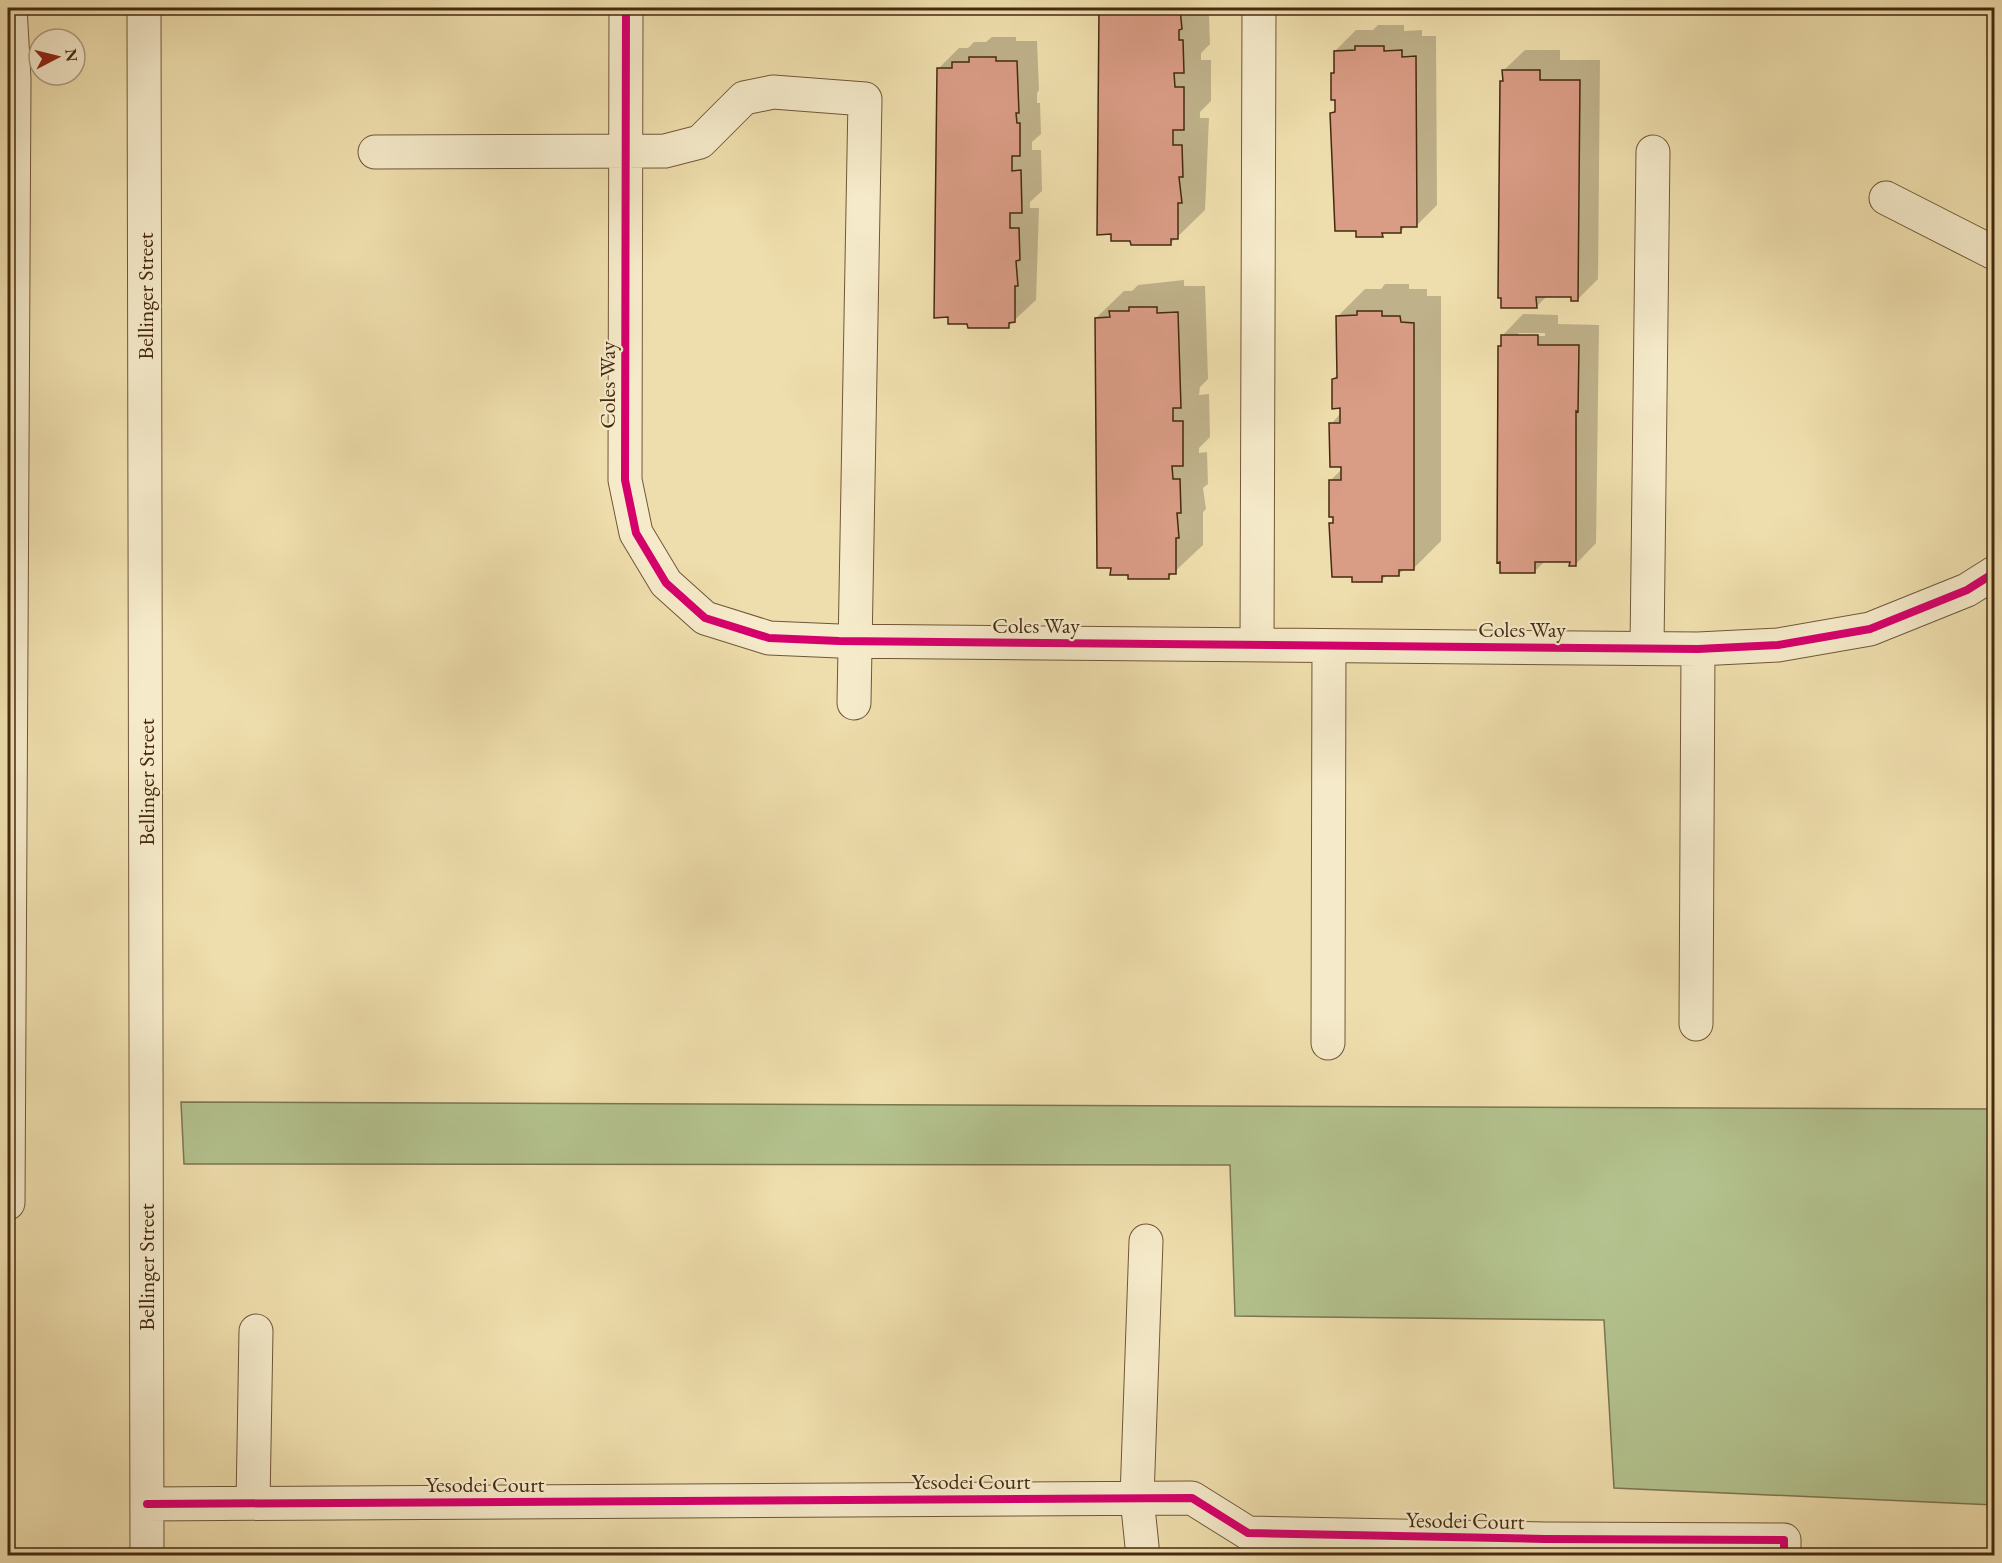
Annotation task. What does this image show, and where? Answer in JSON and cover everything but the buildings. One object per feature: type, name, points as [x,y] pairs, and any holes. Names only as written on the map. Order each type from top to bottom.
[{"type":"street","points":[[8,1203],[10,8]]},
{"type":"street","name":"Bellinger Street","points":[[144,8],[147,1556]]},
{"type":"street","name":"Coles Way","points":[[626,8],[625,480],[636,533],[666,583],[705,618],[769,638],[854,641],[1698,649],[1778,645],[1870,629],[1967,590],[1995,573]]},
{"type":"street","points":[[1257,645],[1259,8]]},
{"type":"street","points":[[375,152],[665,151],[700,142],[744,98],[773,92],[865,99],[854,703]]},
{"type":"street","points":[[1647,648],[1653,152]]},
{"type":"street","points":[[1886,198],[1995,253]]},
{"type":"street","points":[[1328,1042],[1329,646]]},
{"type":"street","points":[[1696,1024],[1698,649]]},
{"type":"street","points":[[1143,1556],[1137,1498],[1146,1241]]},
{"type":"street","points":[[253,1503],[256,1332]]},
{"type":"street","name":"Yesodei Court","points":[[147,1504],[1192,1498],[1248,1533],[1545,1539],[1784,1548]]},
{"type":"green space","points":[[181,1102],[1994,1109],[1994,1505],[1614,1488],[1604,1320],[1235,1316],[1230,1165],[184,1164]]},
{"type":"cycle path","points":[[626,8],[625,480],[636,533],[666,583],[705,618],[769,638],[839,641],[1698,649],[1778,645],[1870,629],[1967,590],[1994,573]]},
{"type":"cycle path","points":[[147,1504],[1192,1498],[1248,1533],[1545,1539],[1784,1540],[1784,1556]]}]
